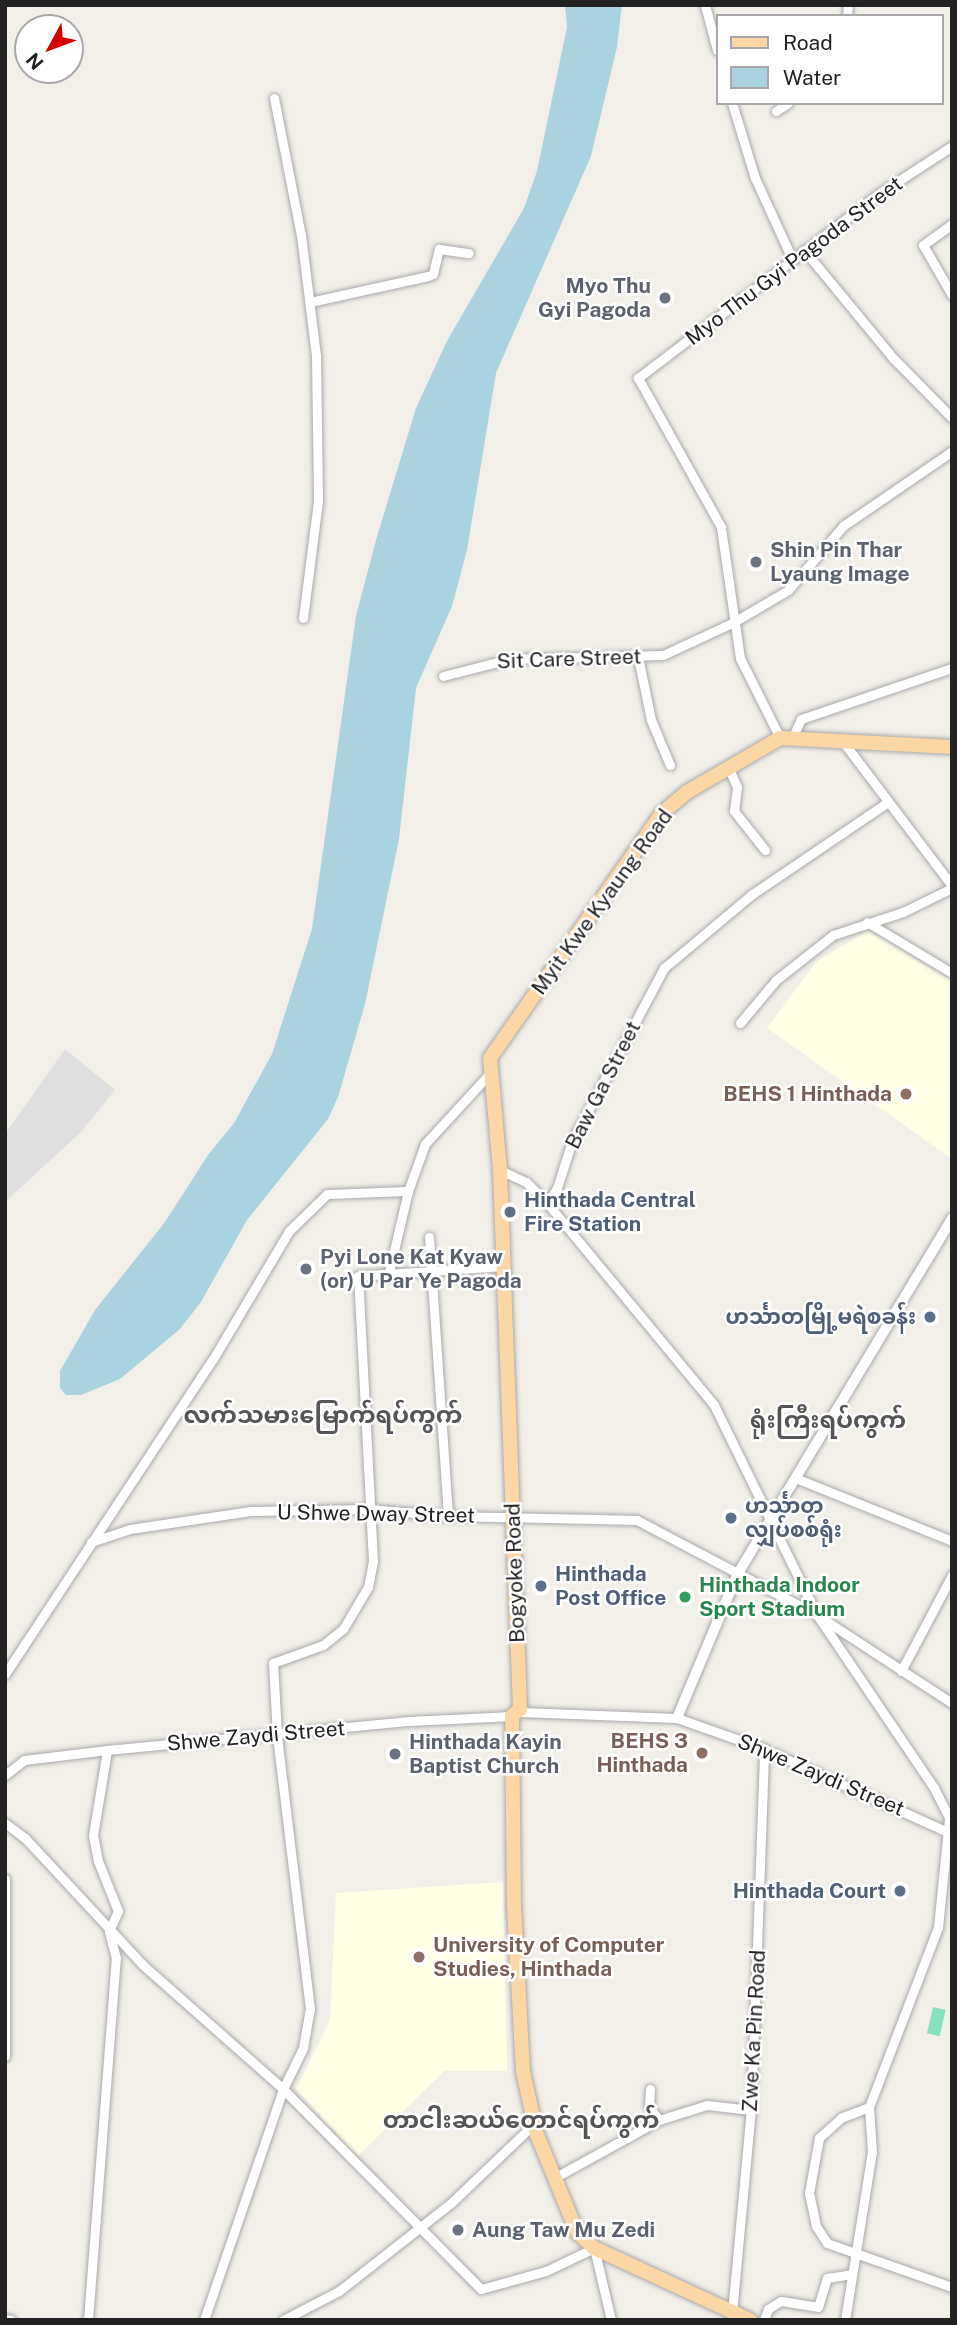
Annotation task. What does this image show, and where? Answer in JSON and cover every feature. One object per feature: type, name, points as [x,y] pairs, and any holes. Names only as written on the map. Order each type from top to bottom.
[{"type":"main road","points":[[786,739],[952,747]]},
{"type":"main road","name":"Myit Kwe Kyaung Road","points":[[492,1070],[490,1058],[662,813],[728,766],[786,739]]},
{"type":"main road","name":"Bogyoke Road","points":[[492,1070],[500,1170],[513,1516],[516,1714],[514,1906],[523,2072],[534,2124],[554,2178],[577,2232],[594,2248]]},
{"type":"main road","points":[[594,2248],[750,2320]]},
{"type":"street","points":[[705,5],[716,46]]},
{"type":"street","points":[[274,98],[310,302],[320,451],[317,518],[303,618]]},
{"type":"street","points":[[733,105],[755,178],[792,259]]},
{"type":"street","points":[[776,111],[785,105]]},
{"type":"street","name":"Myo Thu Gyi Pagoda Street","points":[[732,623],[721,527],[638,378],[804,250],[952,146]]},
{"type":"street","points":[[952,224],[923,245],[952,295]]},
{"type":"street","points":[[310,302],[433,274],[439,249],[469,253]]},
{"type":"street","points":[[804,250],[894,359],[952,418]]},
{"type":"street","name":"Sit Care Street","points":[[443,676],[509,659],[663,655],[732,623],[788,590],[843,526],[952,451]]},
{"type":"street","points":[[732,623],[740,658],[786,739],[802,719],[952,668]]},
{"type":"street","points":[[638,657],[651,720],[670,765]]},
{"type":"street","points":[[740,1023],[803,955],[833,935],[903,912],[952,887],[885,804],[844,743]]},
{"type":"street","points":[[728,766],[737,787],[734,811],[765,850]]},
{"type":"street","name":"Baw Ga Street","points":[[547,1203],[557,1188],[572,1141],[664,968],[751,895],[885,804]]},
{"type":"street","points":[[867,922],[950,968]]},
{"type":"street","points":[[389,1272],[408,1191],[425,1143],[492,1070]]},
{"type":"street","points":[[500,1170],[526,1182],[547,1203],[714,1405],[774,1518],[817,1615],[950,1826],[938,1927],[869,2107],[872,2152],[845,2320]]},
{"type":"street","points":[[5,1674],[213,1359],[289,1231],[327,1194],[408,1191]]},
{"type":"street","points":[[677,1718],[737,1575],[774,1518],[952,1218]]},
{"type":"street","points":[[429,1237],[448,1516]]},
{"type":"street","points":[[204,2320],[283,2089],[303,2048],[310,2009],[277,1736],[274,1662],[323,1645],[356,1611],[373,1561],[358,1276],[503,1266]]},
{"type":"street","points":[[797,1479],[952,1541]]},
{"type":"street","name":"U Shwe Dway Street","points":[[91,1542],[130,1529],[190,1517],[369,1509],[448,1516],[637,1520],[817,1615],[952,1703]]},
{"type":"street","points":[[901,1671],[952,1575]]},
{"type":"street","name":"Shwe Zaydi Street","points":[[5,1775],[24,1760],[410,1721],[516,1714],[677,1718],[764,1749],[950,1826]]},
{"type":"street","name":"Zwe Ka Pin Road","points":[[732,2313],[751,2110],[764,1749]]},
{"type":"street","points":[[88,2320],[116,1958],[109,1931],[118,1911],[93,1835],[107,1750]]},
{"type":"street","points":[[5,1823],[25,1838],[109,1931],[283,2089],[416,2227],[481,2289],[546,2271],[594,2248],[611,2320]]},
{"type":"street","points":[[5,1879],[5,2056]]},
{"type":"street","points":[[650,2089],[649,2107],[659,2120]]},
{"type":"street","points":[[554,2178],[659,2120],[707,2105],[751,2110]]},
{"type":"street","points":[[869,2107],[841,2118],[819,2138],[809,2193],[816,2227],[827,2243],[952,2287]]},
{"type":"street","points":[[283,2320],[339,2291],[416,2227],[452,2202],[534,2124]]},
{"type":"street","points":[[764,2320],[768,2309],[781,2301],[818,2306],[827,2278],[852,2274]]},
{"type":"street","points":[[5,2319],[12,2320]]},
{"type":"shaded area","name":"BEHS 1 Hinthada","points":[[868,931],[952,981],[952,1159],[767,1028],[817,961]]},
{"type":"shaded area","points":[[65,1049],[115,1090],[81,1132],[5,1202],[5,1134]]},
{"type":"shaded area","name":"University of Computer Studies, Hinthada","points":[[503,1882],[507,2071],[444,2071],[358,2156],[296,2089],[330,2020],[336,1893]]},
{"type":"green space","points":[[933,2007],[946,2010],[940,2036],[927,2033]]},
{"type":"water","points":[[565,5],[622,5],[617,47],[591,156],[496,373],[467,550],[452,606],[416,688],[399,839],[365,1004],[338,1097],[328,1119],[247,1220],[201,1302],[180,1329],[120,1379],[81,1395],[66,1395],[60,1388],[60,1371],[95,1310],[165,1222],[208,1155],[234,1123],[272,1054],[312,929],[356,616],[376,540],[416,408],[447,341],[524,208],[537,171],[567,27]]},
{"type":"place","name":"Myo Thu Gyi Pagoda","points":[[665,298]]},
{"type":"place","name":"Shin Pin Thar Lyaung Image","points":[[756,562]]},
{"type":"place","name":"BEHS 1 Hinthada","points":[[906,1094]]},
{"type":"place","name":"Hinthada Central Fire Station","points":[[510,1212]]},
{"type":"place","name":"Pyi Lone Kat Kyaw (or) U Par Ye Pagoda","points":[[306,1269]]},
{"type":"place","name":"ဟင်္သာတမြို့မရဲစခန်း","points":[[930,1317]]},
{"type":"place","name":"ဟင်္သာတ လျှပ်စစ်ရုံး","points":[[731,1518]]},
{"type":"place","name":"Hinthada Post Office","points":[[541,1586]]},
{"type":"place","name":"Hinthada Indoor Sport Stadium","points":[[685,1597]]},
{"type":"place","name":"BEHS 3 Hinthada","points":[[702,1753]]},
{"type":"place","name":"Hinthada Kayin Baptist Church","points":[[395,1754]]},
{"type":"place","name":"Hinthada Court","points":[[900,1891]]},
{"type":"place","name":"University of Computer Studies, Hinthada","points":[[419,1957]]},
{"type":"place","name":"Aung Taw Mu Zedi","points":[[458,2230]]},
{"type":"district","name":"လက်သမားမြောက်ရပ်ကွက်","points":[[323,1415]]},
{"type":"district","name":"ရုံးကြီးရပ်ကွက်","points":[[828,1420]]},
{"type":"district","name":"တာငါးဆယ်တောင်ရပ်ကွက်","points":[[521,2120]]}]
